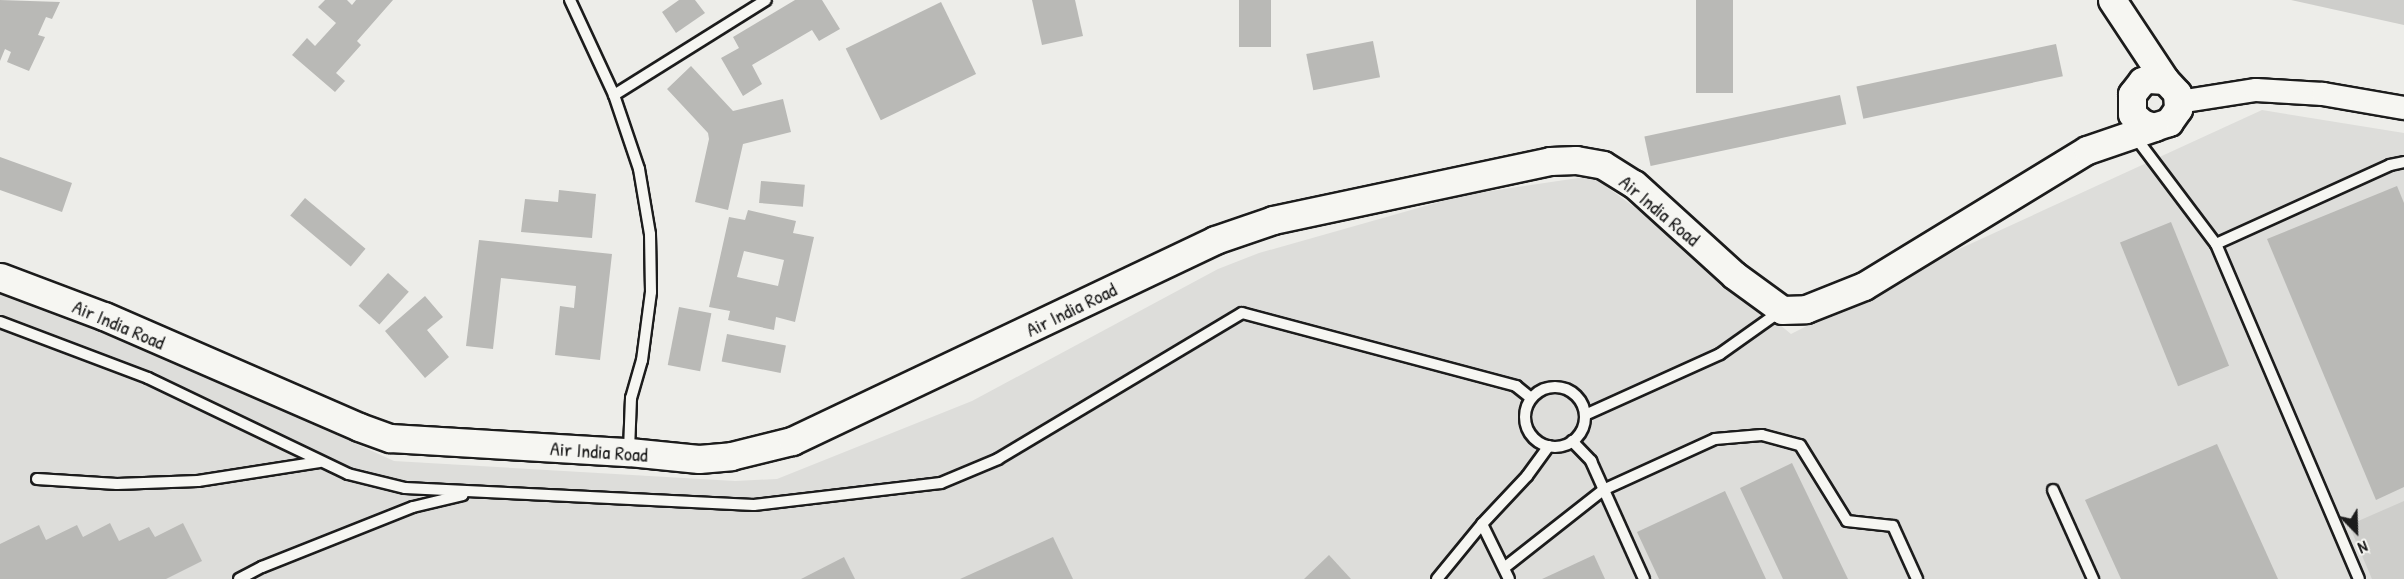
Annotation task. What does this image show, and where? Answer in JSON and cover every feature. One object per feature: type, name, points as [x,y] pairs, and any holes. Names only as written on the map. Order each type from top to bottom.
[{"type":"street","points":[[2114,3],[2134,90],[2132,114],[2142,123],[2144,130]]},
{"type":"street","points":[[1782,310],[1806,309],[1864,286],[2087,150],[2169,122],[2174,116],[2172,91],[2114,3]]},
{"type":"street","points":[[2087,150],[2134,90],[2150,79],[2172,91],[2256,90],[2323,94],[2404,108]]},
{"type":"street","name":"Air India Road","points":[[0,277],[104,316],[306,405],[390,438],[629,452],[699,459],[731,456],[792,441],[1215,240],[1273,220],[1550,161],[1576,160],[1603,165],[1634,184],[1734,275],[1782,310]]},
{"type":"lane","points":[[570,0],[614,95],[639,169],[650,234],[651,292],[642,360],[631,398],[629,452]]},
{"type":"lane","points":[[614,95],[766,0]]},
{"type":"lane","points":[[2144,130],[2216,244],[2359,579]]},
{"type":"lane","points":[[2216,244],[2390,165],[2404,162]]},
{"type":"lane","points":[[1585,415],[1720,354],[1782,310]]},
{"type":"lane","points":[[0,321],[148,378],[348,474],[405,488],[478,492],[754,504],[941,483],[998,459],[1242,313],[1516,386],[1531,398]]},
{"type":"lane","points":[[1549,387],[1565,388],[1582,404],[1585,415],[1581,432],[1563,446],[1549,446],[1537,441],[1526,427],[1526,408],[1531,398],[1549,387]]},
{"type":"lane","points":[[1504,568],[1603,490],[1715,439],[1762,435],[1800,445],[1847,521],[1893,526],[1917,579]]},
{"type":"lane","points":[[1572,441],[1591,461],[1644,579]]},
{"type":"lane","points":[[1437,579],[1482,524],[1527,476],[1549,446]]},
{"type":"lane","points":[[37,480],[117,484],[198,481],[320,462]]},
{"type":"lane","points":[[2053,490],[2093,579]]},
{"type":"lane","points":[[239,579],[262,567],[413,507],[478,492]]},
{"type":"lane","points":[[1482,524],[1509,579]]},
{"type":"shaded area","points":[[2291,0],[2404,0],[2404,25]]},
{"type":"shaded area","points":[[2262,110],[2404,133],[2404,579],[0,579],[0,291],[151,351],[394,461],[735,481],[777,479],[972,401],[1218,269],[1259,253],[1464,195],[1592,176],[1652,220],[1791,334],[1957,250]]},
{"type":"shaded area","points":[[2404,501],[2404,579],[2372,579],[2349,525]]},
{"type":"building","points":[[0,0],[60,2],[52,19],[46,17],[38,35],[45,37],[29,71],[7,62],[11,52],[5,49],[0,61]]},
{"type":"building","points":[[325,0],[347,0],[352,5],[356,0],[393,0],[357,41],[361,45],[336,73],[345,81],[335,92],[292,55],[307,38],[315,46],[336,23],[318,7]]},
{"type":"building","points":[[679,0],[695,0],[705,13],[676,33],[662,12]]},
{"type":"building","points":[[795,0],[822,0],[840,29],[819,41],[812,30],[752,65],[762,84],[743,96],[721,58],[739,48],[733,37]]},
{"type":"building","points":[[1032,0],[1075,0],[1083,36],[1042,45]]},
{"type":"building","points":[[1239,0],[1271,0],[1271,47],[1239,47]]},
{"type":"building","points":[[1696,0],[1733,0],[1733,93],[1696,93]]},
{"type":"building","points":[[941,2],[976,74],[881,120],[846,48]]},
{"type":"building","points":[[1373,41],[1380,77],[1313,90],[1306,54]]},
{"type":"building","points":[[2056,44],[2063,76],[1863,119],[1856,86]]},
{"type":"building","points":[[691,66],[733,111],[783,99],[791,132],[743,144],[728,210],[695,202],[709,139],[708,133],[667,89]]},
{"type":"building","points":[[1840,95],[1846,124],[1651,166],[1644,137]]},
{"type":"building","points":[[0,157],[72,183],[62,212],[0,190]]},
{"type":"building","points":[[761,181],[805,185],[803,207],[759,203]]},
{"type":"building","points":[[2397,186],[2404,203],[2404,487],[2376,500],[2267,239]]},
{"type":"building","points":[[559,190],[596,194],[592,238],[521,232],[525,199],[558,202]]},
{"type":"building","points":[[305,198],[366,249],[351,266],[290,216]]},
{"type":"building","points":[[748,210],[796,221],[793,233],[814,237],[795,322],[776,317],[774,330],[728,320],[730,311],[709,307],[729,217],[745,220]],"holes":[[[744,251],[784,260],[778,286],[737,277]]]},
{"type":"building","points":[[2171,222],[2229,366],[2178,386],[2120,243]]},
{"type":"building","points":[[479,240],[612,254],[600,360],[555,355],[560,306],[574,308],[576,286],[501,278],[493,349],[466,346]]},
{"type":"building","points":[[388,273],[409,292],[379,324],[359,306]]},
{"type":"building","points":[[425,296],[443,317],[427,330],[449,357],[425,378],[385,331]]},
{"type":"building","points":[[679,307],[711,313],[700,371],[668,365]]},
{"type":"building","points":[[727,334],[786,345],[781,373],[722,361]]},
{"type":"building","points":[[2217,444],[2278,579],[2121,579],[2085,500]]},
{"type":"building","points":[[1792,463],[1848,579],[1783,579],[1740,488]]},
{"type":"building","points":[[1725,491],[1766,579],[1659,579],[1637,532]]},
{"type":"building","points":[[110,523],[119,541],[149,527],[155,537],[183,523],[202,561],[166,579],[0,579],[0,544],[39,525],[46,540],[77,525],[83,537]]},
{"type":"building","points":[[1053,537],[1073,579],[960,579]]},
{"type":"building","points":[[1329,555],[1351,579],[1304,579]]},
{"type":"building","points":[[1594,555],[1605,579],[1542,579]]},
{"type":"building","points":[[844,557],[855,579],[801,579]]}]
